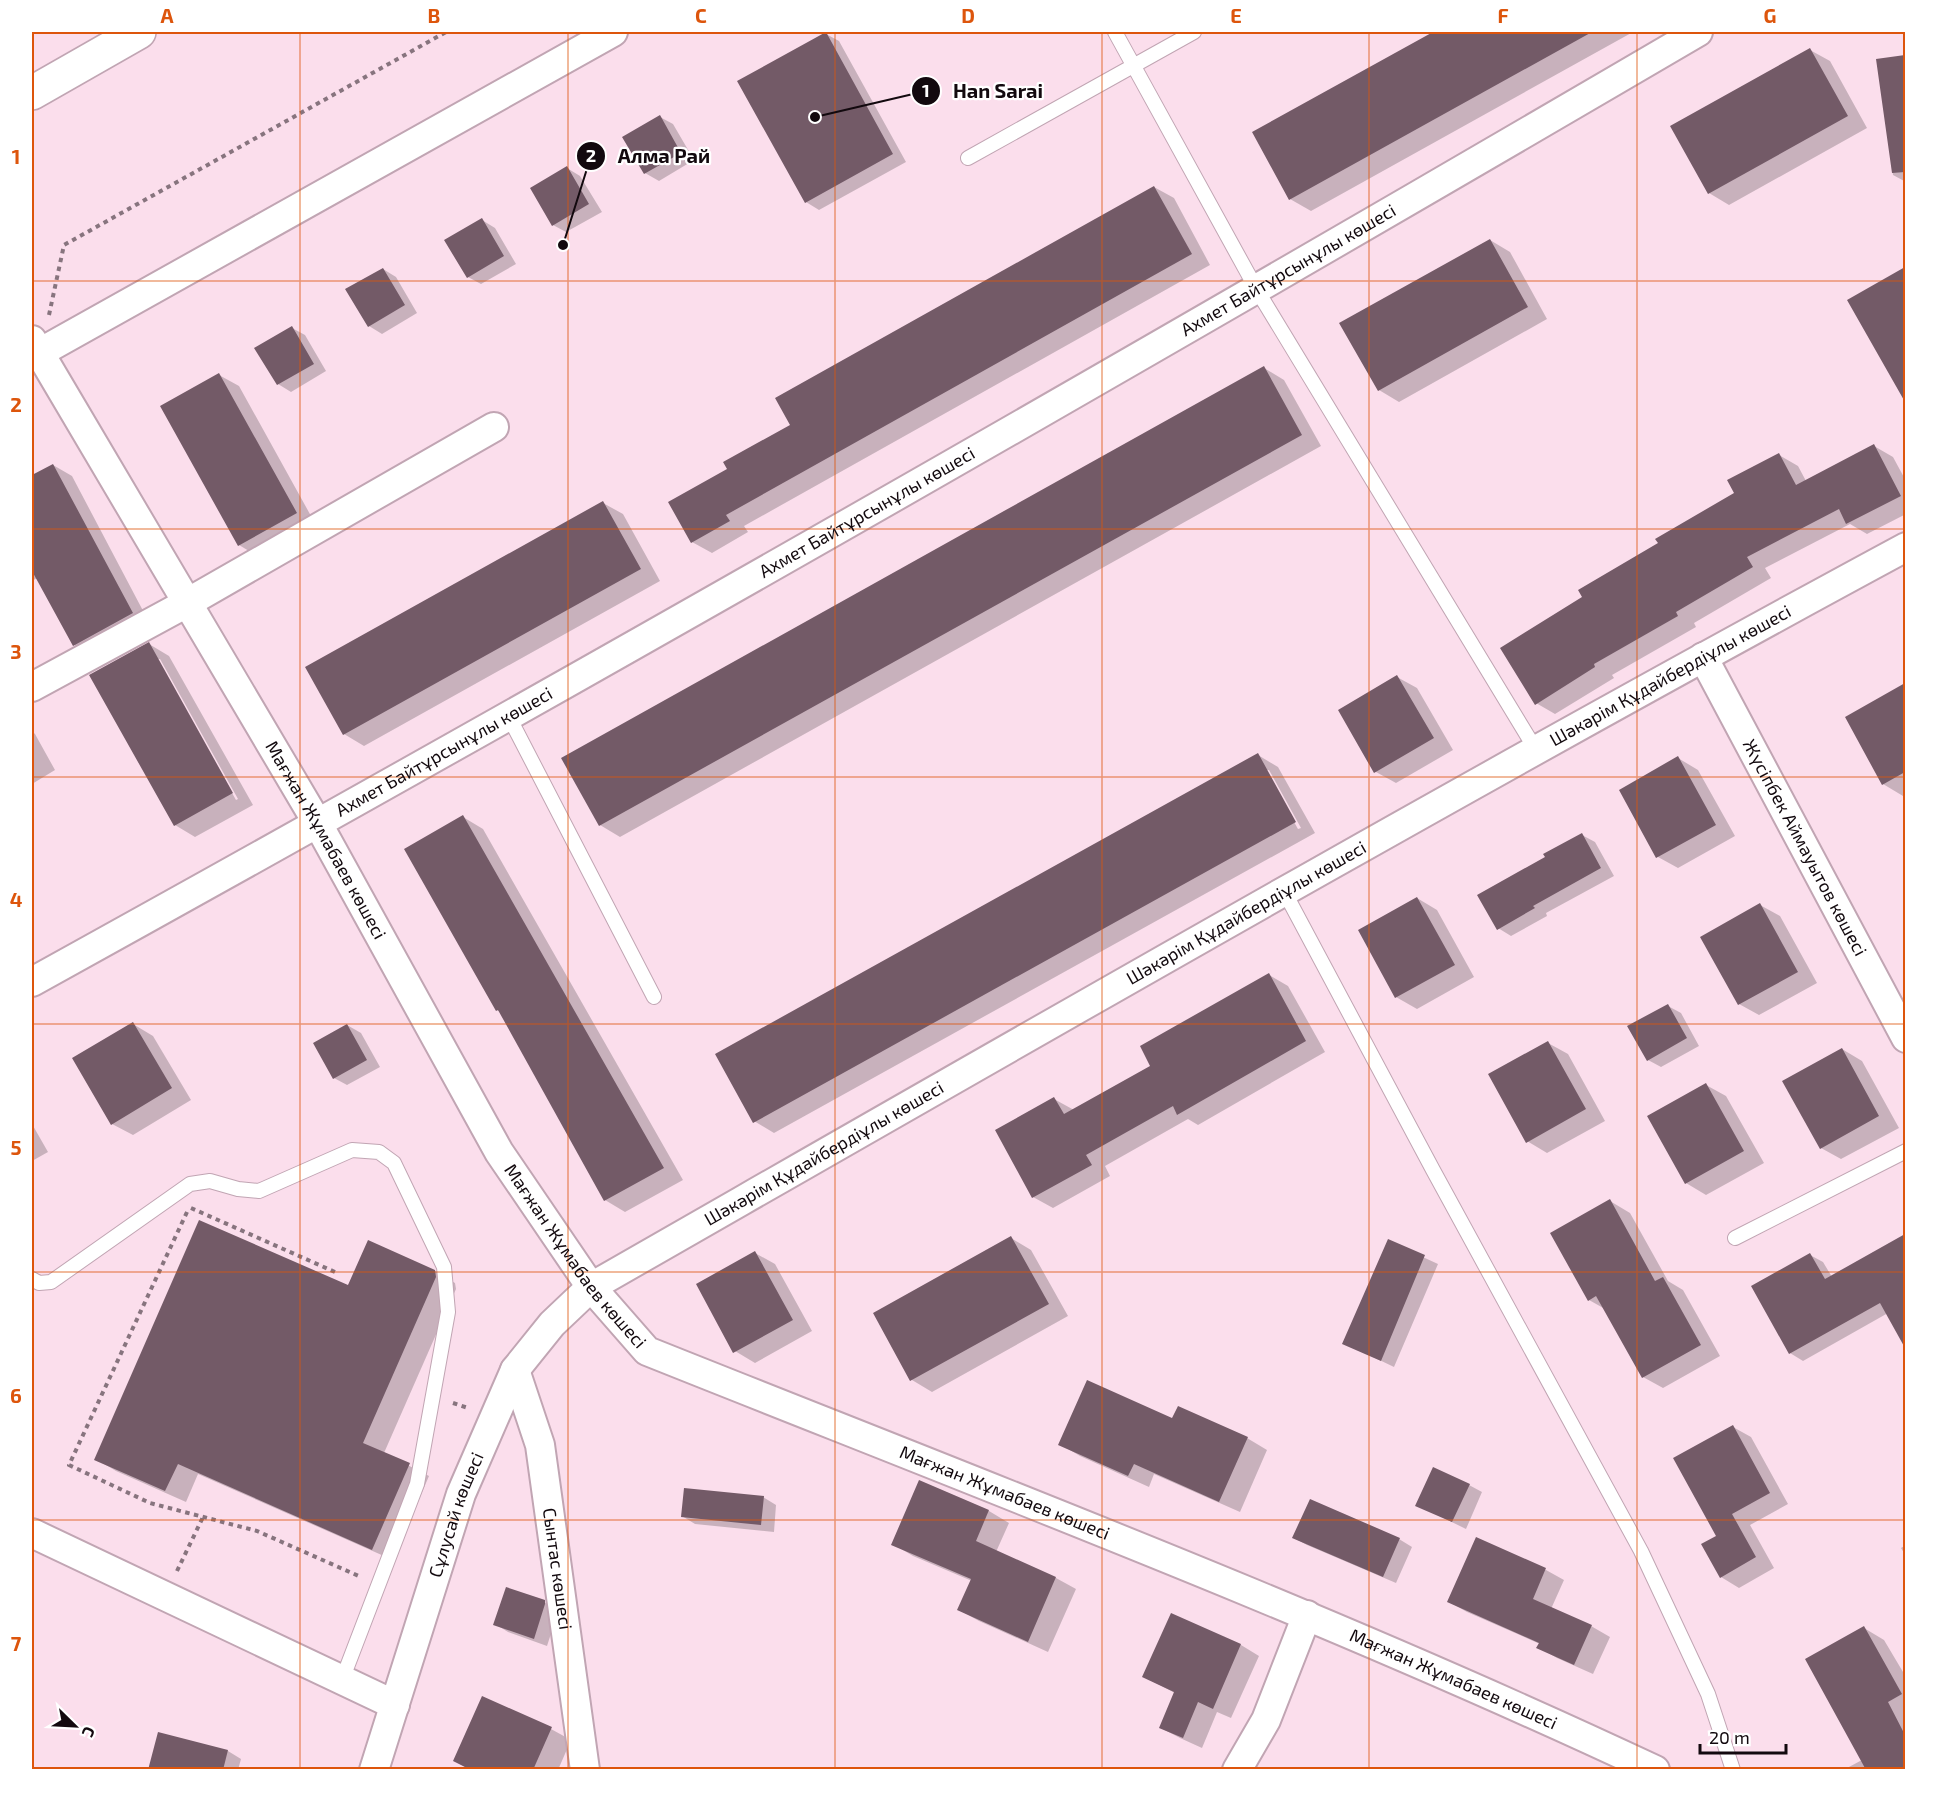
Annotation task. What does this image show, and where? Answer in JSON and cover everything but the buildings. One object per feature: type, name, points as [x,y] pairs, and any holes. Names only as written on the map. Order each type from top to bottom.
[{"type":"main road","points":[[32,93],[139,32]]},
{"type":"street","points":[[37,342],[613,32]]},
{"type":"street","name":"Ахмет Байтұрсынұлы көшесі","points":[[32,982],[318,824],[1257,290],[1698,32]]},
{"type":"street","name":"Мағжан Жұмабаев көшесі","points":[[37,342],[187,603],[318,824],[498,1152],[591,1287],[647,1351],[1307,1615],[1523,1708],[1655,1770]]},
{"type":"street","points":[[32,687],[187,603],[494,427]]},
{"type":"street","name":"Шәкәрім Құдайбердіұлы көшесі","points":[[591,1287],[1284,891],[1905,547]]},
{"type":"street","name":"Жүсіпбек Аймауытов көшесі","points":[[1703,657],[1905,1038]]},
{"type":"street","name":"Сұлусай көшесі","points":[[374,1770],[461,1494],[515,1370],[552,1324],[591,1287]]},
{"type":"street","name":"Сынтас көшесі","points":[[515,1370],[540,1444],[585,1770]]},
{"type":"street","points":[[32,1533],[395,1705]]},
{"type":"street","points":[[1237,1770],[1266,1720],[1307,1615]]},
{"type":"lane","points":[[1115,32],[1257,290],[1536,750]]},
{"type":"lane","points":[[968,158],[1194,32]]},
{"type":"lane","points":[[508,715],[654,997]]},
{"type":"lane","points":[[1284,891],[1427,1160],[1641,1551],[1708,1694],[1733,1770]]},
{"type":"lane","points":[[32,1279],[39,1283],[51,1282],[190,1184],[210,1180],[238,1189],[259,1191],[352,1150],[378,1152],[394,1163],[444,1267],[448,1312],[417,1484],[342,1680]]},
{"type":"lane","points":[[1735,1238],[1905,1151]]},
{"type":"path","points":[[37,342],[64,245],[446,32]]},
{"type":"path","points":[[335,1272],[189,1207],[69,1465],[150,1503],[257,1531],[378,1584]]},
{"type":"path","points":[[433,1396],[494,1418]]},
{"type":"path","points":[[166,1596],[202,1517]]},
{"type":"place","name":"Han Sarai","points":[[815,117]]},
{"type":"place","name":"Алма Рай","points":[[563,245]]}]
